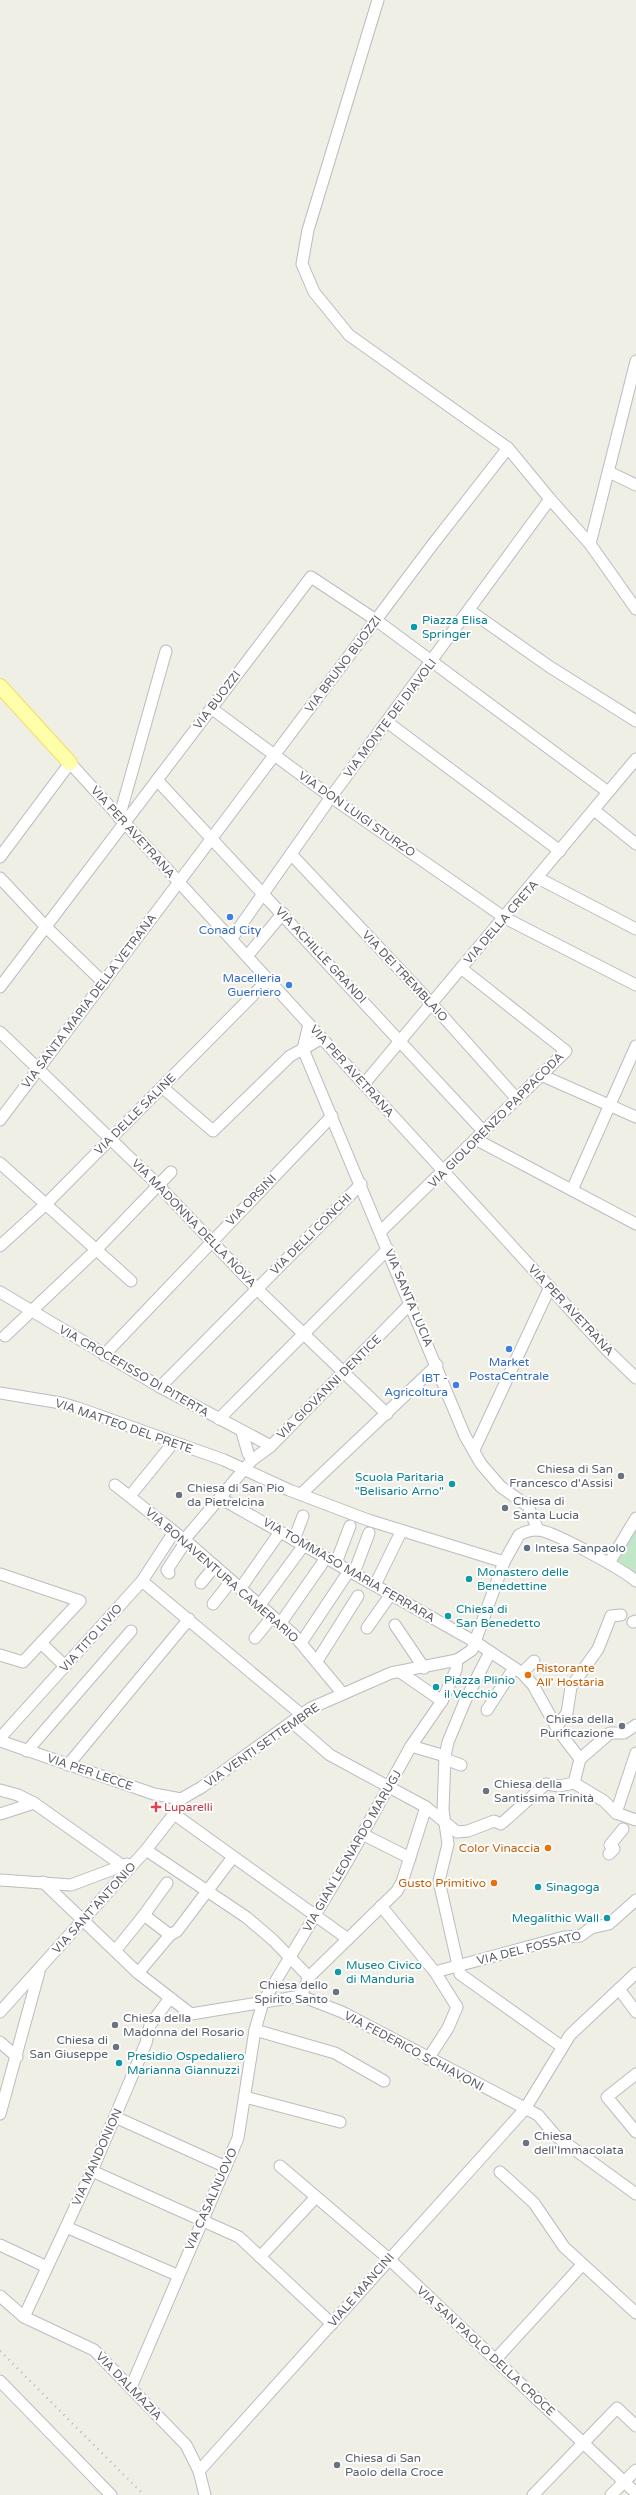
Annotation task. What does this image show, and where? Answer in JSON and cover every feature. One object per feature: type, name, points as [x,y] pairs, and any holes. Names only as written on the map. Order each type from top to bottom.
[{"type":"main road","points":[[0,686],[70,763]]},
{"type":"street","points":[[378,0],[308,230],[302,264],[314,292],[349,336],[508,448],[590,544],[636,609]]},
{"type":"street","points":[[590,544],[633,383],[636,361]]},
{"type":"street","name":"VIA BRUNO BUOZZI","points":[[179,883],[376,620],[508,448]]},
{"type":"street","points":[[609,472],[636,485]]},
{"type":"street","name":"VIA MONTE DEI DIAVOLI","points":[[232,938],[262,893],[331,797],[432,662],[550,499]]},
{"type":"street","name":"VIA BUOZZI","points":[[0,987],[46,927],[122,820],[157,780],[311,577],[376,620]]},
{"type":"street","points":[[469,610],[550,667],[636,721]]},
{"type":"street","points":[[376,620],[608,792]]},
{"type":"street","points":[[122,820],[166,651]]},
{"type":"street","name":"VIA DON LUIGI STURZO","points":[[211,708],[331,797],[504,918],[636,985]]},
{"type":"street","points":[[387,722],[560,851]]},
{"type":"street","name":"VIA DELLA CRETA","points":[[364,1084],[538,878],[636,759]]},
{"type":"street","points":[[0,857],[70,763]]},
{"type":"street","name":"VIA PER AVETRANA","points":[[70,763],[179,883],[248,955],[268,980],[607,1350],[636,1378]]},
{"type":"street","name":"VIA ACHILLE GRANDI","points":[[157,780],[400,1041],[480,1136],[572,1190],[636,1224]]},
{"type":"street","points":[[594,810],[636,844]]},
{"type":"street","name":"VIA DEI TREMBLAIO","points":[[291,854],[431,1003],[517,1099]]},
{"type":"street","points":[[0,878],[46,927],[104,983]]},
{"type":"street","points":[[538,878],[636,929]]},
{"type":"street","name":"VIA SANTA MARIA DELLA VETRANA","points":[[0,1120],[179,883]]},
{"type":"street","points":[[248,955],[282,913]]},
{"type":"street","name":"VIA GIOLORENZO PAPPACODA","points":[[381,1231],[444,1172],[566,1050],[461,968]]},
{"type":"street","name":"VIA DELLE SALINE","points":[[0,1246],[46,1204],[268,980]]},
{"type":"street","points":[[303,1049],[309,1024]]},
{"type":"street","name":"VIA MADONNA DELLA NOVA","points":[[0,1032],[37,1070],[158,1185],[211,1243],[257,1289],[387,1414]]},
{"type":"street","points":[[162,1087],[213,1131],[290,1056],[322,1038]]},
{"type":"street","points":[[572,1190],[636,1046]]},
{"type":"street","name":"VIA SANTA LUCIA","points":[[303,1049],[474,1450],[481,1464],[501,1487],[528,1506],[538,1530]]},
{"type":"street","points":[[541,1075],[610,1104],[636,1118]]},
{"type":"street","name":"VIA ORSINI","points":[[104,1355],[332,1116]]},
{"type":"street","points":[[0,1163],[131,1281]]},
{"type":"street","points":[[5,1336],[96,1250],[171,1172]]},
{"type":"street","name":"VIA DELLI CONCHI","points":[[160,1387],[361,1184]]},
{"type":"street","points":[[219,1419],[388,1249]]},
{"type":"street","points":[[474,1450],[550,1287]]},
{"type":"street","name":"VIA CROCEFISSO DI PITERTA","points":[[0,1292],[31,1312],[160,1387],[242,1432],[271,1446]]},
{"type":"street","name":"VIA GIOVANNI DENTICE","points":[[169,1573],[167,1570],[185,1540],[252,1460],[271,1446],[411,1303]]},
{"type":"street","points":[[301,1494],[437,1365]]},
{"type":"street","name":"VIA MATTEO DEL PRETE","points":[[0,1393],[61,1403],[224,1460],[301,1494],[401,1532],[504,1562]]},
{"type":"street","points":[[242,1432],[248,1453],[252,1460]]},
{"type":"street","points":[[130,1496],[173,1443]]},
{"type":"street","name":"VIA MATTEO DEL PRETE","points":[[224,1460],[244,1458],[252,1460]]},
{"type":"street","name":"VIA BONAVENTURA CAMERARIO","points":[[115,1485],[185,1540],[276,1620],[301,1643],[343,1694]]},
{"type":"street","name":"VIA TOMMASO MARIA FERRARA","points":[[220,1498],[279,1533],[477,1643],[518,1670],[534,1685],[557,1726],[580,1759]]},
{"type":"street","points":[[259,1606],[299,1543],[303,1516]]},
{"type":"street","points":[[609,1563],[636,1518]]},
{"type":"street","points":[[255,1638],[276,1620],[331,1561],[350,1526]]},
{"type":"street","points":[[538,1530],[609,1563],[636,1581]]},
{"type":"street","name":"VIA VENTI SETTEMBRE","points":[[181,1799],[202,1787],[302,1715],[343,1694],[391,1673],[424,1668],[457,1660],[472,1650],[477,1643],[504,1562],[519,1535],[538,1530]]},
{"type":"street","name":"VIA TITO LIVIO","points":[[0,1740],[142,1581],[174,1532]]},
{"type":"street","points":[[375,1585],[401,1532]]},
{"type":"street","points":[[240,1589],[279,1533]]},
{"type":"street","points":[[301,1643],[351,1572],[369,1533]]},
{"type":"street","points":[[201,1583],[215,1566]]},
{"type":"street","points":[[0,1574],[80,1601],[23,1662],[0,1655]]},
{"type":"street","points":[[142,1581],[302,1715]]},
{"type":"street","points":[[213,1604],[231,1581]]},
{"type":"street","points":[[367,1628],[391,1594]]},
{"type":"street","points":[[317,1661],[358,1596]]},
{"type":"street","points":[[557,1726],[567,1713],[572,1687],[598,1649],[616,1616]]},
{"type":"street","points":[[68,1765],[189,1619]]},
{"type":"street","points":[[396,1625],[424,1668]]},
{"type":"street","points":[[27,1751],[131,1631]]},
{"type":"street","points":[[41,1643],[65,1666]]},
{"type":"street","points":[[490,1652],[465,1701],[448,1742],[445,1758],[443,1810],[448,1844],[439,1881],[452,1933],[457,1966],[460,1974],[561,2046]]},
{"type":"street","points":[[400,1672],[442,1701],[456,1670],[457,1660]]},
{"type":"street","points":[[487,1710],[518,1670],[534,1661]]},
{"type":"street","name":"VIA GIAN LEONARDO MARUGJ","points":[[263,2002],[316,1915],[411,1746],[442,1701]]},
{"type":"street","points":[[292,1722],[330,1755],[426,1807],[445,1825],[457,1832],[468,1831],[494,1821],[502,1824],[546,1784],[559,1786],[574,1783],[604,1801],[616,1813],[636,1820]]},
{"type":"street","points":[[574,1783],[580,1759],[610,1733],[624,1733],[636,1725]]},
{"type":"street","name":"VIA PER LECCE","points":[[0,1740],[27,1751],[154,1794],[181,1799]]},
{"type":"street","points":[[411,1746],[461,1765]]},
{"type":"street","points":[[616,1813],[636,1754]]},
{"type":"street","points":[[0,1790],[18,1795],[34,1803],[123,1866]]},
{"type":"street","name":"VIA SANT'ANTONIO","points":[[0,2012],[139,1859],[174,1814],[181,1799]]},
{"type":"street","points":[[0,1814],[34,1803]]},
{"type":"street","points":[[43,1882],[138,1973],[191,2014],[301,1996],[309,1977],[397,1890],[410,1858],[426,1807]]},
{"type":"street","points":[[174,1814],[348,1939]]},
{"type":"street","points":[[609,1854],[614,1849],[610,1845],[623,1829]]},
{"type":"street","points":[[362,1834],[410,1858]]},
{"type":"street","points":[[146,1850],[246,1917],[273,1940],[289,1959],[309,1977]]},
{"type":"street","points":[[138,1973],[170,1935],[177,1931],[207,1890],[234,1857]]},
{"type":"street","points":[[0,1880],[43,1882],[71,1886],[139,1859]]},
{"type":"street","points":[[115,1951],[167,1883]]},
{"type":"street","name":"VIA DEL FOSSATO","points":[[435,1972],[564,1937],[580,1936],[591,1928],[609,1924],[636,1900]]},
{"type":"street","points":[[381,1906],[435,1972],[457,2007],[448,2028],[428,2059]]},
{"type":"street","points":[[144,1915],[170,1935]]},
{"type":"street","points":[[0,2114],[17,2057],[40,1969]]},
{"type":"street","name":"VIALE MANCINI","points":[[199,2471],[524,2109],[561,2046],[636,1973]]},
{"type":"street","points":[[619,1989],[636,2012]]},
{"type":"street","name":"VIA FEDERICO SCHIAVONI","points":[[301,1996],[342,2012],[428,2059],[538,2115],[556,2136],[636,2194]]},
{"type":"street","name":"VIA MANDONION","points":[[24,2317],[116,2117],[146,2043],[150,2024],[170,1998]]},
{"type":"street","name":"VIA CASALNUOVO","points":[[131,2387],[177,2275],[238,2138],[256,2030],[263,2002]]},
{"type":"street","points":[[256,2030],[335,2053],[384,2081]]},
{"type":"street","points":[[1,2045],[17,2057]]},
{"type":"street","points":[[636,2074],[607,2097],[636,2132]]},
{"type":"street","points":[[245,2097],[340,2122]]},
{"type":"street","points":[[116,2117],[226,2167]]},
{"type":"street","name":"VIA SAN PAOLO DELLA CROCE","points":[[280,2166],[388,2259],[496,2359],[636,2493]]},
{"type":"street","points":[[92,2171],[239,2237],[332,2324]]},
{"type":"street","points":[[500,2172],[534,2203],[564,2247],[636,2313]]},
{"type":"street","points":[[260,2257],[316,2197]]},
{"type":"street","points":[[66,2227],[177,2275]]},
{"type":"street","points":[[0,2245],[47,2267]]},
{"type":"street","points":[[496,2359],[582,2265]]},
{"type":"street","name":"VIA DALMAZIA","points":[[0,2296],[24,2317],[94,2350],[186,2445],[199,2471],[205,2495]]},
{"type":"street","points":[[0,2381],[111,2495]]},
{"type":"street","points":[[533,2495],[584,2444],[617,2408],[636,2426]]},
{"type":"street","points":[[611,2495],[636,2470]]},
{"type":"green space","points":[[636,1529],[636,1575],[617,1560]]},
{"type":"railway","points":[[0,2351],[144,2495]]},
{"type":"place","name":"Piazza Elisa Springer","points":[[414,627]]},
{"type":"place","name":"Conad City","points":[[230,917]]},
{"type":"place","name":"Macelleria Guerriero","points":[[289,985]]},
{"type":"place","name":"Market PostaCentrale","points":[[509,1349]]},
{"type":"place","name":"IBT - Agricoltura","points":[[456,1385]]},
{"type":"place","name":"Chiesa di San Francesco d'Assisi","points":[[621,1476]]},
{"type":"place","name":"Scuola Paritaria \"Belisario Arno\"","points":[[452,1484]]},
{"type":"place","name":"Chiesa di San Pio da Pietrelcina","points":[[179,1495]]},
{"type":"place","name":"Chiesa di Santa Lucia","points":[[505,1508]]},
{"type":"place","name":"Intesa Sanpaolo","points":[[527,1548]]},
{"type":"place","name":"Monastero delle Benedettine","points":[[469,1579]]},
{"type":"place","name":"Chiesa di San Benedetto","points":[[448,1616]]},
{"type":"place","name":"Ristorante All' Hostaria","points":[[528,1675]]},
{"type":"place","name":"Piazza Plinio il Vecchio","points":[[436,1687]]},
{"type":"place","name":"Chiesa della Purificazione","points":[[622,1726]]},
{"type":"place","name":"Chiesa della Santissima Trinità","points":[[486,1791]]},
{"type":"place","name":"Luparelli","points":[[156,1807]]},
{"type":"place","name":"Color Vinaccia","points":[[548,1848]]},
{"type":"place","name":"Gusto Primitivo","points":[[494,1883]]},
{"type":"place","name":"Sinagoga","points":[[538,1887]]},
{"type":"place","name":"Megalithic Wall","points":[[607,1918]]},
{"type":"place","name":"Museo Civico di Manduria","points":[[338,1972]]},
{"type":"place","name":"Chiesa dello Spirito Santo","points":[[336,1992]]},
{"type":"place","name":"Chiesa della Madonna del Rosario","points":[[115,2025]]},
{"type":"place","name":"Chiesa di San Giuseppe","points":[[116,2047]]},
{"type":"place","name":"Presidio Ospedaliero Marianna Giannuzzi","points":[[119,2063]]},
{"type":"place","name":"Chiesa dell'Immacolata","points":[[526,2143]]},
{"type":"place","name":"Chiesa di San Paolo della Croce","points":[[337,2465]]}]
